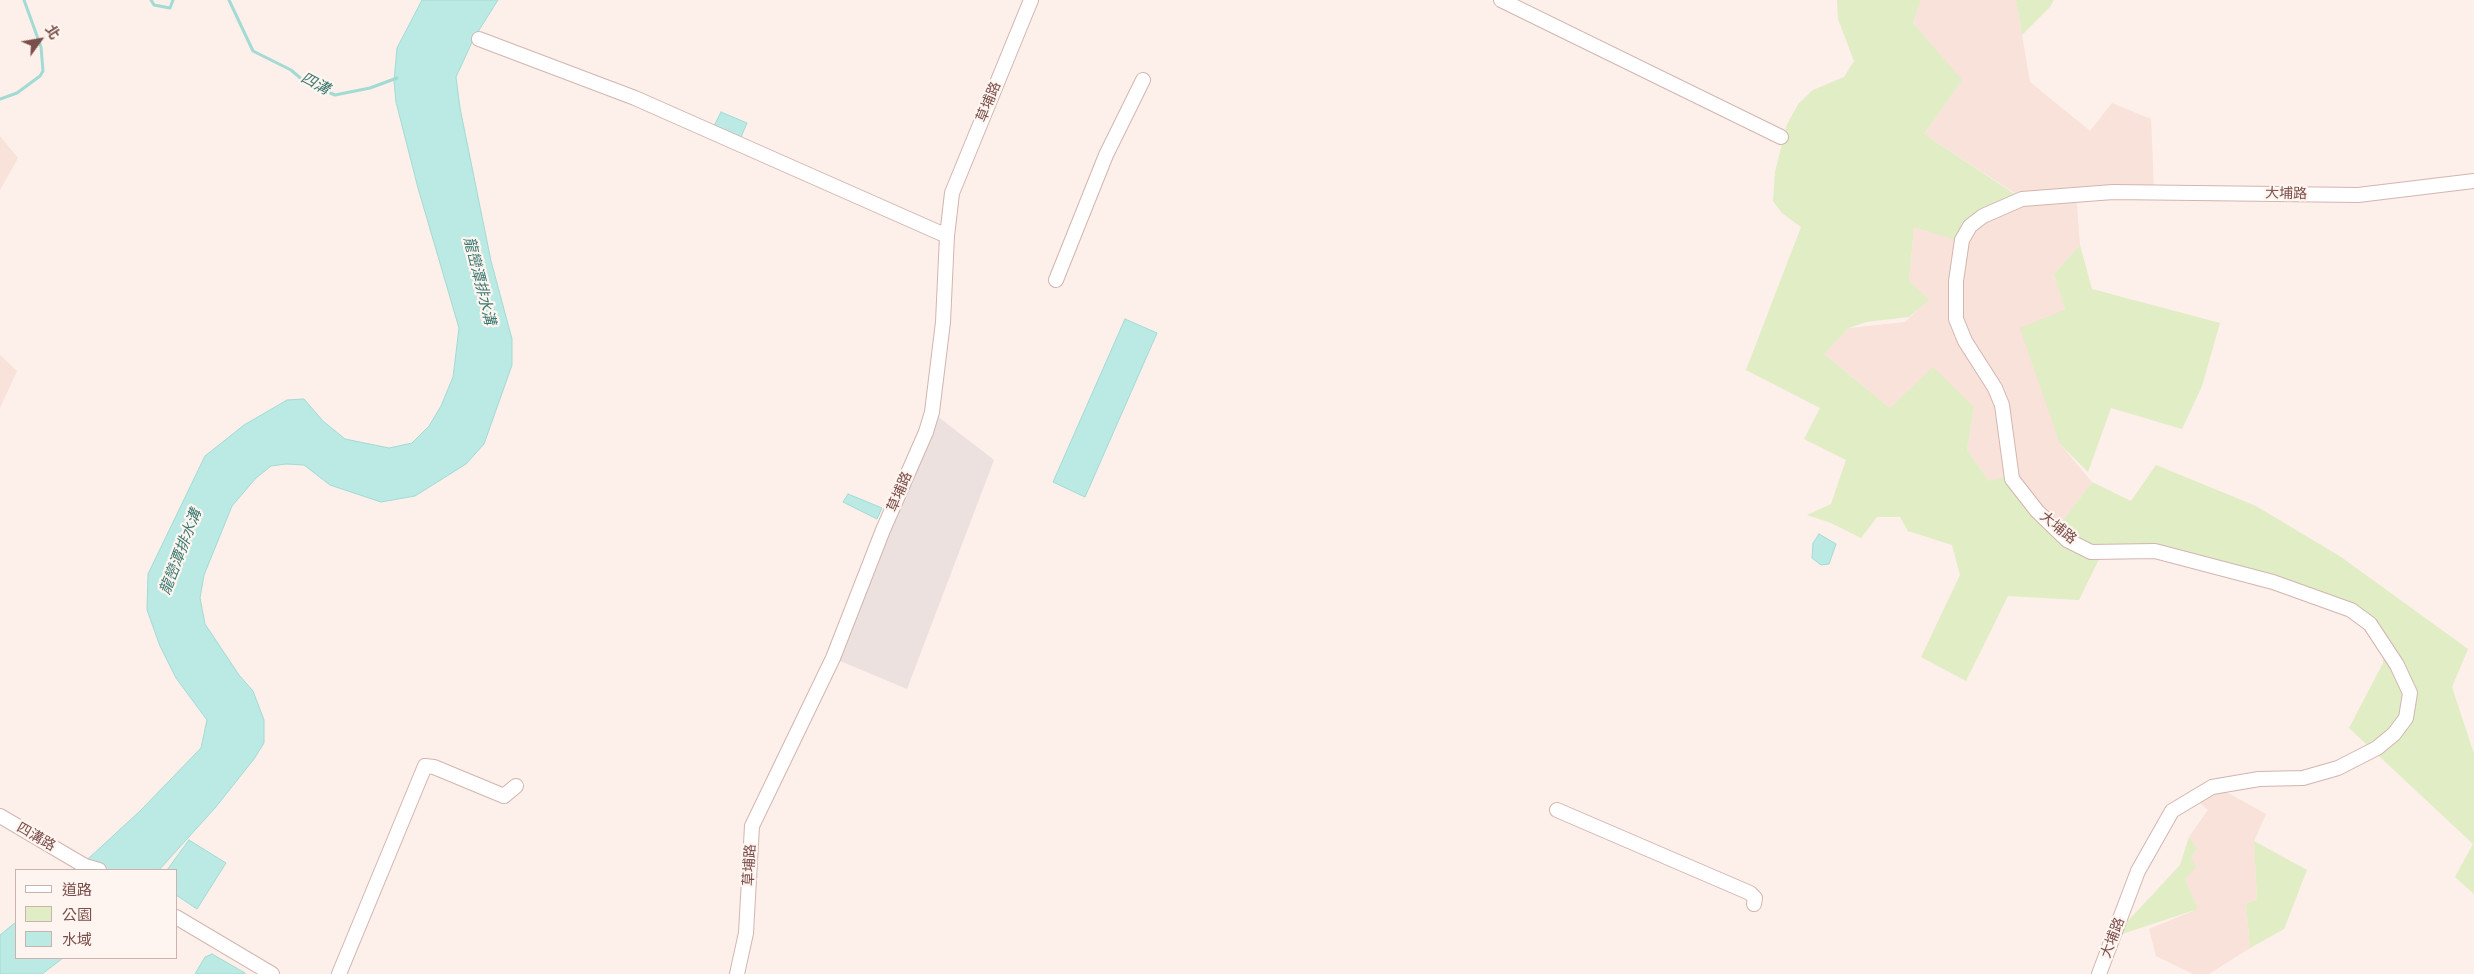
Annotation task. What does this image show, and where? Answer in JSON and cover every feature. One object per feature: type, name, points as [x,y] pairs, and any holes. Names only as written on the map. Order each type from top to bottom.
[{"type":"street","name":"草埔路","points":[[737,974],[746,933],[752,826],[833,658],[883,530],[928,425],[932,412],[943,322],[947,236],[952,193],[1031,0]]},
{"type":"street","points":[[1501,0],[1781,136]]},
{"type":"street","points":[[478,39],[635,98],[947,236]]},
{"type":"street","points":[[1056,280],[1106,155],[1143,80]]},
{"type":"street","name":"大埔路","points":[[2099,974],[2138,871],[2172,811],[2212,787],[2259,779],[2303,778],[2338,768],[2377,748],[2394,734],[2406,718],[2410,693],[2397,665],[2370,624],[2351,610],[2273,582],[2154,551],[2091,552],[2068,540],[2037,511],[2012,479],[2002,405],[1995,388],[1965,341],[1956,320],[1956,281],[1962,240],[1970,226],[1983,216],[2022,199],[2113,192],[2358,194],[2474,181]]},
{"type":"street","points":[[339,974],[425,766],[434,767],[504,796],[516,786]]},
{"type":"street","points":[[1557,810],[1750,893],[1755,898],[1754,904]]},
{"type":"street","name":"四溝路","points":[[0,816],[85,866],[96,869]]},
{"type":"street","points":[[178,918],[272,974]]},
{"type":"shaded area","points":[[1921,0],[2016,0],[2030,82],[2090,131],[2112,103],[2151,119],[2154,191],[2076,192],[2080,245],[2054,274],[2065,310],[2060,444],[2092,482],[2059,526],[2037,500],[1989,481],[1967,450],[1974,407],[1933,368],[1890,408],[1824,354],[1849,328],[1905,322],[1928,300],[1909,281],[1914,227],[1975,225],[2022,198],[1924,134],[1961,81],[1913,23]]},
{"type":"shaded area","points":[[0,136],[18,158],[0,190]]},
{"type":"shaded area","points":[[0,355],[17,371],[0,408]]},
{"type":"shaded area","points":[[932,412],[994,460],[907,689],[833,658]]},
{"type":"shaded area","points":[[2217,787],[2266,814],[2254,841],[2257,900],[2246,903],[2250,948],[2209,974],[2193,974],[2156,956],[2149,929],[2198,909],[2185,879],[2191,857],[2197,849],[2189,837],[2208,810],[2193,797]]},
{"type":"green space","points":[[1837,0],[1921,0],[1913,23],[1962,80],[1924,134],[2022,199],[1988,214],[1966,243],[1914,227],[1909,281],[1929,300],[1909,317],[1866,322],[1849,328],[1824,354],[1890,408],[1933,367],[1974,407],[1967,450],[1989,481],[2018,474],[2059,526],[2092,482],[2131,501],[2156,465],[2256,506],[2341,557],[2468,649],[2452,687],[2474,754],[2474,894],[2455,877],[2473,844],[2349,728],[2383,663],[2384,639],[2371,623],[2231,568],[2103,551],[2079,600],[2008,596],[1966,681],[1921,657],[1960,575],[1952,545],[1908,531],[1900,517],[1877,517],[1861,538],[1831,523],[1807,515],[1831,504],[1846,460],[1804,439],[1820,408],[1746,370],[1801,227],[1782,213],[1773,201],[1775,172],[1787,124],[1799,103],[1813,90],[1844,77],[1854,61],[1838,19]]},
{"type":"green space","points":[[2016,0],[2054,0],[2050,7],[2022,35]]},
{"type":"green space","points":[[2080,245],[2092,289],[2220,323],[2202,386],[2182,429],[2111,408],[2088,472],[2060,444],[2020,328],[2065,310],[2054,274]]},
{"type":"green space","points":[[2189,837],[2197,849],[2191,857],[2196,867],[2185,879],[2198,909],[2113,937],[2180,865]]},
{"type":"green space","points":[[2254,841],[2307,870],[2284,929],[2250,948],[2246,903],[2257,900]]},
{"type":"water","name":"龍巒潭排水溝","points":[[422,0],[498,0],[474,38],[456,77],[460,108],[491,261],[512,339],[512,365],[484,444],[466,464],[415,496],[381,502],[330,485],[304,465],[286,464],[271,466],[256,478],[232,506],[204,575],[200,598],[205,624],[239,675],[253,691],[264,720],[264,743],[254,759],[215,808],[160,869],[77,869],[141,810],[201,748],[207,720],[176,678],[160,646],[147,610],[148,574],[205,456],[244,425],[287,400],[304,399],[323,421],[345,439],[389,448],[412,443],[429,426],[441,406],[453,377],[459,328],[418,188],[396,102],[394,81],[397,48]]},
{"type":"water","points":[[721,112],[747,123],[739,142],[712,130]]},
{"type":"water","points":[[1125,319],[1157,333],[1085,497],[1053,482]]},
{"type":"water","points":[[848,494],[882,508],[877,519],[843,502]]},
{"type":"water","points":[[1819,534],[1836,544],[1829,564],[1821,565],[1812,558],[1813,543]]},
{"type":"water","points":[[189,840],[226,863],[197,909],[178,896],[178,869],[168,869]]},
{"type":"water","points":[[15,923],[15,959],[62,959],[42,974],[0,974],[0,935]]},
{"type":"water","points":[[212,954],[245,974],[195,974],[205,957]]},
{"type":"waterway","name":"四溝","points":[[0,99],[17,93],[40,76],[43,71],[41,47],[24,0]]},
{"type":"waterway","name":"四溝","points":[[151,0],[154,5],[170,8],[173,0]]},
{"type":"waterway","name":"四溝","points":[[229,0],[253,51],[291,70],[305,82],[335,95],[370,88],[397,78]]}]
